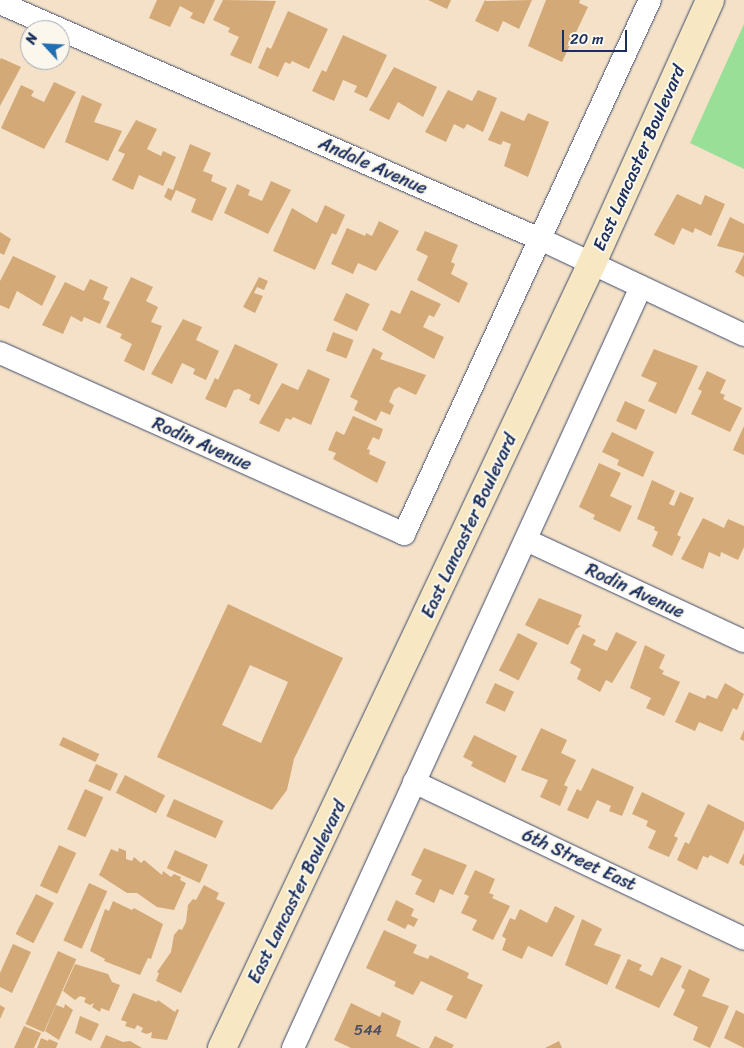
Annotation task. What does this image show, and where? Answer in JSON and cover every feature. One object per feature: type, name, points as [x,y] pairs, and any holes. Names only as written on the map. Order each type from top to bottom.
[{"type":"main road","name":"East Lancaster Boulevard","points":[[222,1048],[592,263],[710,0]]},
{"type":"street","points":[[542,240],[650,0]]},
{"type":"street","name":"Andale Avenue","points":[[0,2],[542,240],[744,335]]},
{"type":"street","name":"Rodin Avenue","points":[[0,353],[404,534],[542,240]]},
{"type":"street","points":[[292,1048],[641,287]]},
{"type":"street","name":"Rodin Avenue","points":[[526,540],[744,641]]},
{"type":"street","name":"6th Street East","points":[[414,782],[744,939]]},
{"type":"green space","points":[[744,24],[744,169],[690,143]]},
{"type":"building","points":[[157,0],[215,0],[204,24],[190,18],[193,13],[180,6],[170,27],[149,18]]},
{"type":"building","points":[[223,0],[276,1],[251,64],[230,55],[239,37],[228,32],[230,28],[213,20]]},
{"type":"building","points":[[428,0],[451,0],[447,9]]},
{"type":"building","points":[[485,0],[532,0],[519,29],[503,21],[498,32],[475,21]]},
{"type":"building","points":[[546,0],[580,0],[579,3],[588,7],[562,62],[528,46]]},
{"type":"building","points":[[288,11],[328,29],[309,69],[292,61],[290,64],[285,62],[278,77],[258,68],[267,47],[271,49]]},
{"type":"building","points":[[343,35],[387,55],[367,98],[354,92],[357,86],[343,80],[334,101],[312,91],[322,70],[326,72]]},
{"type":"building","points":[[1,58],[20,67],[20,69],[0,106]]},
{"type":"building","points":[[394,67],[437,87],[423,117],[398,102],[389,120],[369,110]]},
{"type":"building","points":[[54,82],[76,92],[44,149],[1,128],[21,85],[34,91],[31,96],[44,102]]},
{"type":"building","points":[[448,90],[472,101],[478,90],[497,98],[483,132],[467,124],[464,129],[454,124],[446,142],[425,132]]},
{"type":"building","points":[[82,95],[102,104],[94,122],[122,131],[108,161],[65,142]]},
{"type":"building","points":[[501,111],[524,121],[528,113],[549,122],[528,177],[504,166],[511,144],[503,141],[501,145],[488,140]]},
{"type":"building","points":[[136,120],[157,129],[147,149],[161,156],[163,151],[176,157],[163,186],[139,175],[133,190],[112,180],[125,154],[118,151]]},
{"type":"building","points":[[190,144],[211,153],[203,171],[213,175],[211,181],[227,188],[212,221],[191,212],[196,199],[176,190],[171,201],[164,197],[168,188],[173,190]]},
{"type":"building","points":[[271,181],[291,190],[268,234],[224,213],[237,184],[250,190],[248,195],[262,201]]},
{"type":"building","points":[[677,194],[701,205],[705,195],[725,204],[711,236],[695,228],[693,233],[682,228],[674,245],[654,235]]},
{"type":"building","points":[[325,205],[345,215],[336,235],[332,233],[315,270],[273,251],[292,208],[317,223]]},
{"type":"building","points":[[730,217],[744,224],[744,253],[717,246]]},
{"type":"building","points":[[379,221],[399,231],[376,271],[358,263],[353,274],[331,264],[347,228],[365,236],[366,233],[372,236]]},
{"type":"building","points":[[425,231],[458,245],[451,262],[455,264],[451,274],[468,283],[459,303],[417,280],[428,256],[416,250]]},
{"type":"building","points":[[0,232],[11,239],[4,255],[0,253]]},
{"type":"building","points":[[744,254],[744,277],[735,272]]},
{"type":"building","points":[[13,256],[56,276],[42,306],[17,291],[9,309],[0,305],[0,281]]},
{"type":"building","points":[[131,277],[153,287],[146,301],[158,307],[151,322],[162,326],[144,371],[124,361],[132,344],[120,338],[122,334],[106,327]]},
{"type":"building","points":[[259,277],[268,281],[264,290],[257,287],[254,293],[263,296],[255,313],[243,307]]},
{"type":"building","points":[[90,279],[108,287],[103,299],[110,302],[100,324],[84,317],[82,322],[71,316],[63,334],[42,325],[65,282],[84,291]]},
{"type":"building","points":[[411,290],[441,304],[434,317],[429,315],[423,327],[444,337],[434,359],[382,330],[391,310],[400,314]]},
{"type":"building","points":[[346,293],[370,304],[357,331],[333,320]]},
{"type":"building","points":[[183,319],[202,327],[196,340],[219,351],[206,380],[193,374],[195,369],[182,363],[172,384],[151,374]]},
{"type":"building","points":[[333,332],[354,340],[346,359],[326,351]]},
{"type":"building","points":[[235,344],[278,364],[259,405],[249,400],[251,395],[239,389],[234,390],[226,408],[205,399],[215,378],[218,380]]},
{"type":"building","points":[[373,348],[383,353],[380,359],[426,375],[416,395],[399,387],[394,390],[389,402],[394,405],[390,415],[381,411],[376,421],[354,410],[358,401],[350,397]]},
{"type":"building","points":[[654,349],[698,366],[676,414],[648,401],[657,383],[641,376]]},
{"type":"building","points":[[308,369],[330,379],[311,425],[293,417],[291,420],[286,418],[279,432],[259,423],[282,383],[298,390]]},
{"type":"building","points":[[707,371],[726,380],[720,393],[725,395],[723,399],[742,408],[730,432],[691,414],[702,391],[698,389]]},
{"type":"building","points":[[625,401],[645,410],[636,430],[616,421]]},
{"type":"building","points":[[353,416],[383,429],[379,440],[373,437],[367,449],[370,450],[369,454],[386,462],[377,483],[333,459],[336,453],[328,450],[336,431],[344,435]]},
{"type":"building","points":[[744,426],[744,455],[733,450]]},
{"type":"building","points":[[612,432],[654,452],[643,477],[617,465],[619,460],[602,452]]},
{"type":"building","points":[[599,463],[621,473],[610,496],[632,506],[620,532],[593,519],[595,515],[579,507]]},
{"type":"building","points":[[652,480],[675,491],[669,504],[674,506],[680,492],[694,498],[677,535],[681,537],[672,556],[652,546],[658,532],[654,530],[655,527],[637,519]]},
{"type":"building","points":[[703,518],[724,528],[728,519],[744,526],[744,547],[738,560],[721,552],[720,557],[709,552],[703,569],[681,559]]},
{"type":"building","points":[[539,598],[582,615],[578,625],[581,626],[576,629],[568,645],[525,625]]},
{"type":"building","points":[[228,604],[343,658],[294,759],[287,790],[272,810],[157,757]],"holes":[[[250,665],[288,682],[261,743],[222,725]]]},
{"type":"building","points":[[616,632],[637,642],[612,683],[606,680],[600,692],[577,679],[581,669],[570,663],[583,634],[596,640],[593,645],[607,651]]},
{"type":"building","points":[[518,633],[538,643],[519,680],[499,670]]},
{"type":"building","points":[[645,645],[665,655],[659,668],[664,671],[662,674],[680,682],[664,716],[646,708],[651,698],[630,688]]},
{"type":"building","points":[[495,683],[514,692],[505,712],[486,703]]},
{"type":"building","points":[[725,683],[744,694],[737,710],[733,708],[722,732],[699,722],[695,731],[675,722],[689,692],[705,699],[707,695],[717,699]]},
{"type":"building","points":[[541,728],[567,740],[561,753],[576,760],[564,785],[568,787],[560,806],[540,797],[548,780],[521,770]]},
{"type":"building","points":[[744,730],[744,741],[740,739]]},
{"type":"building","points":[[474,735],[517,756],[505,783],[471,766],[473,762],[463,757]]},
{"type":"building","points":[[63,737],[99,754],[95,762],[59,745]]},
{"type":"building","points":[[96,764],[118,774],[110,791],[88,781]]},
{"type":"building","points":[[592,768],[634,787],[622,816],[609,811],[611,806],[597,800],[588,819],[567,810],[577,789],[581,791]]},
{"type":"building","points":[[125,775],[165,795],[156,813],[116,793]]},
{"type":"building","points":[[85,789],[103,797],[85,837],[67,829]]},
{"type":"building","points":[[642,792],[685,813],[674,836],[678,838],[669,857],[648,848],[656,831],[646,826],[648,821],[632,814]]},
{"type":"building","points":[[174,799],[223,821],[216,838],[166,816]]},
{"type":"building","points":[[708,804],[744,822],[744,829],[728,864],[710,855],[708,858],[703,856],[697,870],[677,860],[685,842],[689,844]]},
{"type":"building","points":[[59,845],[76,853],[57,894],[40,886]]},
{"type":"building","points":[[119,848],[126,851],[126,859],[132,861],[134,857],[141,863],[144,860],[162,875],[163,871],[171,877],[174,874],[181,877],[180,880],[186,883],[174,910],[157,907],[137,893],[127,893],[99,875],[111,849],[118,852]]},
{"type":"building","points":[[424,848],[467,865],[453,895],[440,889],[434,903],[415,894],[422,880],[411,875]]},
{"type":"building","points":[[175,850],[208,865],[200,883],[167,868]]},
{"type":"building","points":[[744,853],[744,866],[739,863]]},
{"type":"building","points":[[475,870],[495,879],[489,893],[494,895],[492,898],[510,906],[493,940],[472,930],[477,920],[461,913],[469,896],[464,894]]},
{"type":"building","points":[[89,883],[107,891],[82,949],[63,941]]},
{"type":"building","points":[[204,885],[219,893],[216,899],[225,903],[181,993],[156,981],[159,973],[157,972],[171,952],[174,935],[179,929],[182,930],[186,922],[188,905],[193,899],[196,900]]},
{"type":"building","points":[[36,894],[54,903],[33,943],[16,934]]},
{"type":"building","points":[[396,900],[414,909],[411,916],[418,919],[414,927],[408,924],[405,929],[387,920]]},
{"type":"building","points":[[113,901],[132,910],[134,908],[163,924],[151,959],[148,958],[140,975],[104,961],[105,959],[90,951],[105,909],[109,911]]},
{"type":"building","points":[[555,906],[575,916],[552,957],[528,946],[522,959],[502,950],[506,939],[502,936],[510,918],[515,920],[520,909],[547,923]]},
{"type":"building","points":[[582,919],[602,929],[594,945],[621,955],[607,985],[565,965]]},
{"type":"building","points":[[384,930],[417,945],[413,953],[428,959],[430,955],[469,973],[467,978],[483,985],[466,1019],[446,1010],[453,996],[421,981],[413,995],[394,986],[396,982],[366,968]]},
{"type":"building","points":[[13,944],[31,952],[12,993],[0,987],[0,973]]},
{"type":"building","points":[[58,951],[76,959],[44,1032],[25,1024]]},
{"type":"building","points":[[661,957],[682,966],[659,1008],[615,988],[628,959],[642,965],[639,970],[652,976]]},
{"type":"building","points":[[75,964],[108,974],[112,982],[120,985],[109,1011],[101,1008],[100,1012],[92,1007],[94,1003],[90,1005],[84,1002],[86,998],[80,996],[75,1000],[63,991]]},
{"type":"building","points":[[689,969],[710,979],[702,996],[729,1006],[710,1048],[693,1040],[698,1027],[673,1015],[685,990],[681,987]]},
{"type":"building","points":[[133,993],[157,1002],[158,1000],[175,1012],[177,1009],[179,1010],[167,1040],[151,1038],[152,1032],[147,1034],[141,1032],[143,1028],[137,1025],[135,1029],[125,1026],[127,1022],[121,1020]]},
{"type":"building","points":[[351,1003],[380,1017],[382,1012],[401,1021],[396,1036],[421,1048],[351,1048],[334,1040]]},
{"type":"building","points":[[65,1004],[73,1010],[59,1040],[45,1031],[56,1005],[64,1008]]},
{"type":"building","points":[[0,1005],[5,1008],[0,1019]]},
{"type":"building","points":[[736,1010],[744,1014],[744,1048],[724,1038]]},
{"type":"building","points":[[80,1016],[99,1024],[91,1041],[75,1033]]},
{"type":"building","points":[[24,1026],[41,1033],[34,1048],[14,1048]]},
{"type":"building","points":[[106,1035],[123,1042],[130,1041],[142,1048],[100,1048]]},
{"type":"building","points":[[435,1036],[454,1045],[452,1048],[429,1048]]},
{"type":"building","points":[[41,1038],[58,1043],[56,1048],[37,1048]]},
{"type":"building","points":[[559,1041],[562,1048],[545,1048]]}]
